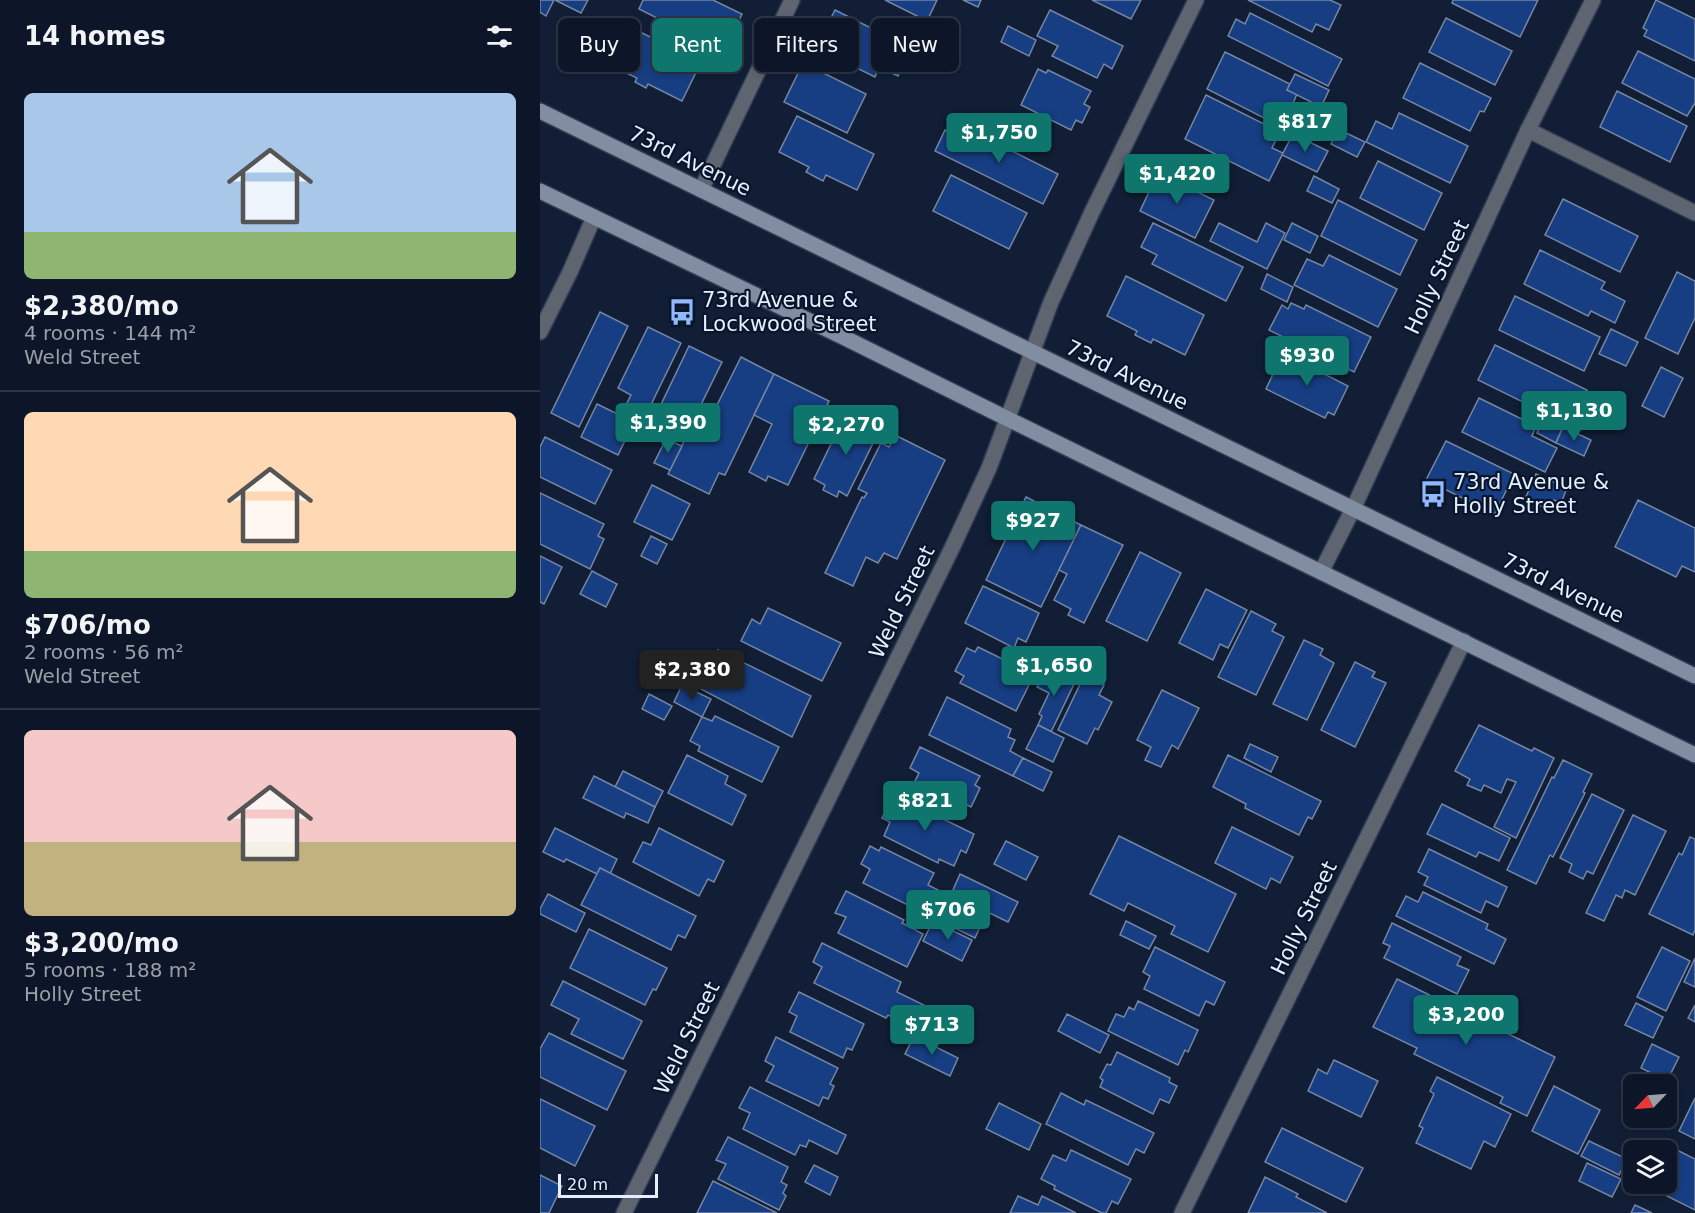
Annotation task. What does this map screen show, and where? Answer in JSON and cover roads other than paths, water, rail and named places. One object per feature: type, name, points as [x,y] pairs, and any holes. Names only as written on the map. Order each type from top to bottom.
[{"type":"main road","name":"73rd Avenue","points":[[540,111],[1695,676]]},
{"type":"main road","points":[[540,191],[846,338],[1695,754]]},
{"type":"street","points":[[701,190],[792,0]]},
{"type":"street","name":"Weld Street","points":[[624,1213],[953,546],[989,468],[1051,302],[1092,212],[1196,0]]},
{"type":"street","name":"Holly Street","points":[[1321,572],[1353,509],[1528,130],[1593,0]]},
{"type":"street","points":[[1528,130],[1695,213]]},
{"type":"street","points":[[540,332],[594,218]]},
{"type":"street","name":"Holly Street","points":[[1182,1213],[1464,641]]},
{"type":"place","name":"73rd Avenue & Lockwood Street","points":[[682,312]]},
{"type":"place","name":"73rd Avenue & Holly Street","points":[[1433,494]]}]
